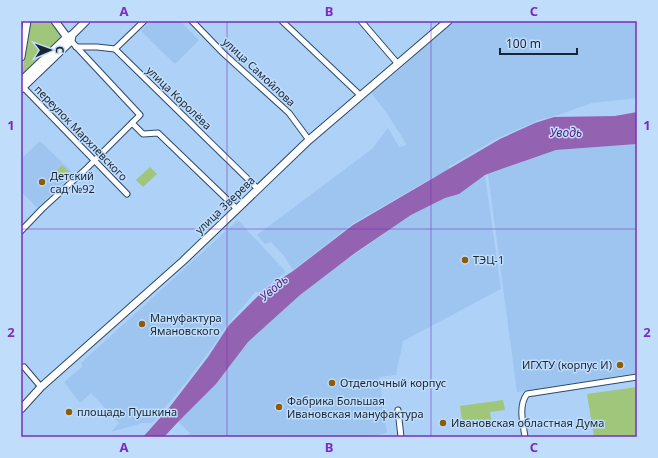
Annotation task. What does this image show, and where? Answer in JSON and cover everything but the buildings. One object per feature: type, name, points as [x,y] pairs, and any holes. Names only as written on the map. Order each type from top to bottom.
[{"type":"street","points":[[21,57],[27,21]]},
{"type":"street","points":[[21,231],[140,115],[55,21]]},
{"type":"street","points":[[21,86],[71,40],[86,21]]},
{"type":"street","points":[[71,40],[97,47],[115,49],[144,21]]},
{"type":"street","name":"улица Самойлова","points":[[192,21],[223,53],[288,113],[309,140]]},
{"type":"street","points":[[282,21],[361,96]]},
{"type":"street","points":[[361,21],[398,64]]},
{"type":"street","name":"улица Зверева","points":[[21,409],[41,387],[183,261],[309,140],[448,21]]},
{"type":"street","name":"улица Королёва","points":[[115,49],[258,189]]},
{"type":"street","name":"переулок Мархлевского","points":[[21,86],[127,194]]},
{"type":"street","points":[[132,123],[143,134],[158,133],[237,209]]},
{"type":"street","points":[[24,367],[41,387]]},
{"type":"street","points":[[525,437],[522,407],[523,400],[527,394],[637,377]]},
{"type":"street","points":[[398,410],[401,437]]},
{"type":"shaded area","points":[[151,21],[180,21],[199,40],[175,64],[141,31]]},
{"type":"shaded area","points":[[453,21],[637,21],[637,98],[592,103],[539,120],[498,138],[448,167],[459,193],[485,175],[501,289],[403,341],[396,375],[379,377],[387,433],[371,437],[187,437],[190,433],[178,422],[216,384],[248,342],[322,277],[411,215],[445,198],[435,176],[352,224],[293,270],[284,256],[271,242],[265,244],[257,235],[372,149],[388,128],[399,147],[407,145],[386,112],[371,93],[398,71]]},
{"type":"shaded area","name":"Детский сад №92","points":[[40,141],[73,173],[37,208],[21,191],[21,159]]},
{"type":"shaded area","points":[[637,144],[637,373],[517,392],[488,174],[556,150]]},
{"type":"shaded area","points":[[238,220],[286,272],[259,293],[256,291],[224,329],[187,381],[152,423],[142,423],[111,432],[119,423],[91,393],[80,403],[64,382],[83,366],[81,363]]},
{"type":"green space","points":[[31,21],[53,21],[60,33],[60,42],[26,73],[22,73]]},
{"type":"green space","points":[[62,165],[69,172],[57,184],[50,177]]},
{"type":"green space","points":[[150,167],[157,174],[143,187],[136,180]]},
{"type":"green space","points":[[637,387],[637,437],[594,437],[587,394]]},
{"type":"green space","points":[[503,400],[505,410],[490,412],[492,425],[463,429],[460,406]]},
{"type":"water","name":"Уводь","points":[[637,112],[637,144],[556,150],[485,175],[459,194],[445,198],[411,215],[355,253],[300,295],[248,342],[216,384],[164,437],[143,437],[169,408],[208,357],[229,325],[263,291],[293,271],[353,225],[500,139],[535,123],[554,117],[615,116]]},
{"type":"place","name":"Детский сад №92","points":[[42,182]]},
{"type":"place","name":"ТЭЦ-1","points":[[465,260]]},
{"type":"place","name":"Мануфактура Ямановского","points":[[142,324]]},
{"type":"place","name":"ИГХТУ (корпус И)","points":[[620,365]]},
{"type":"place","name":"Отделочный корпус","points":[[332,383]]},
{"type":"place","name":"Фабрика Большая Ивановская мануфактура","points":[[279,407]]},
{"type":"place","name":"площадь Пушкина","points":[[69,412]]},
{"type":"place","name":"Ивановская областная Дума","points":[[443,423]]}]
